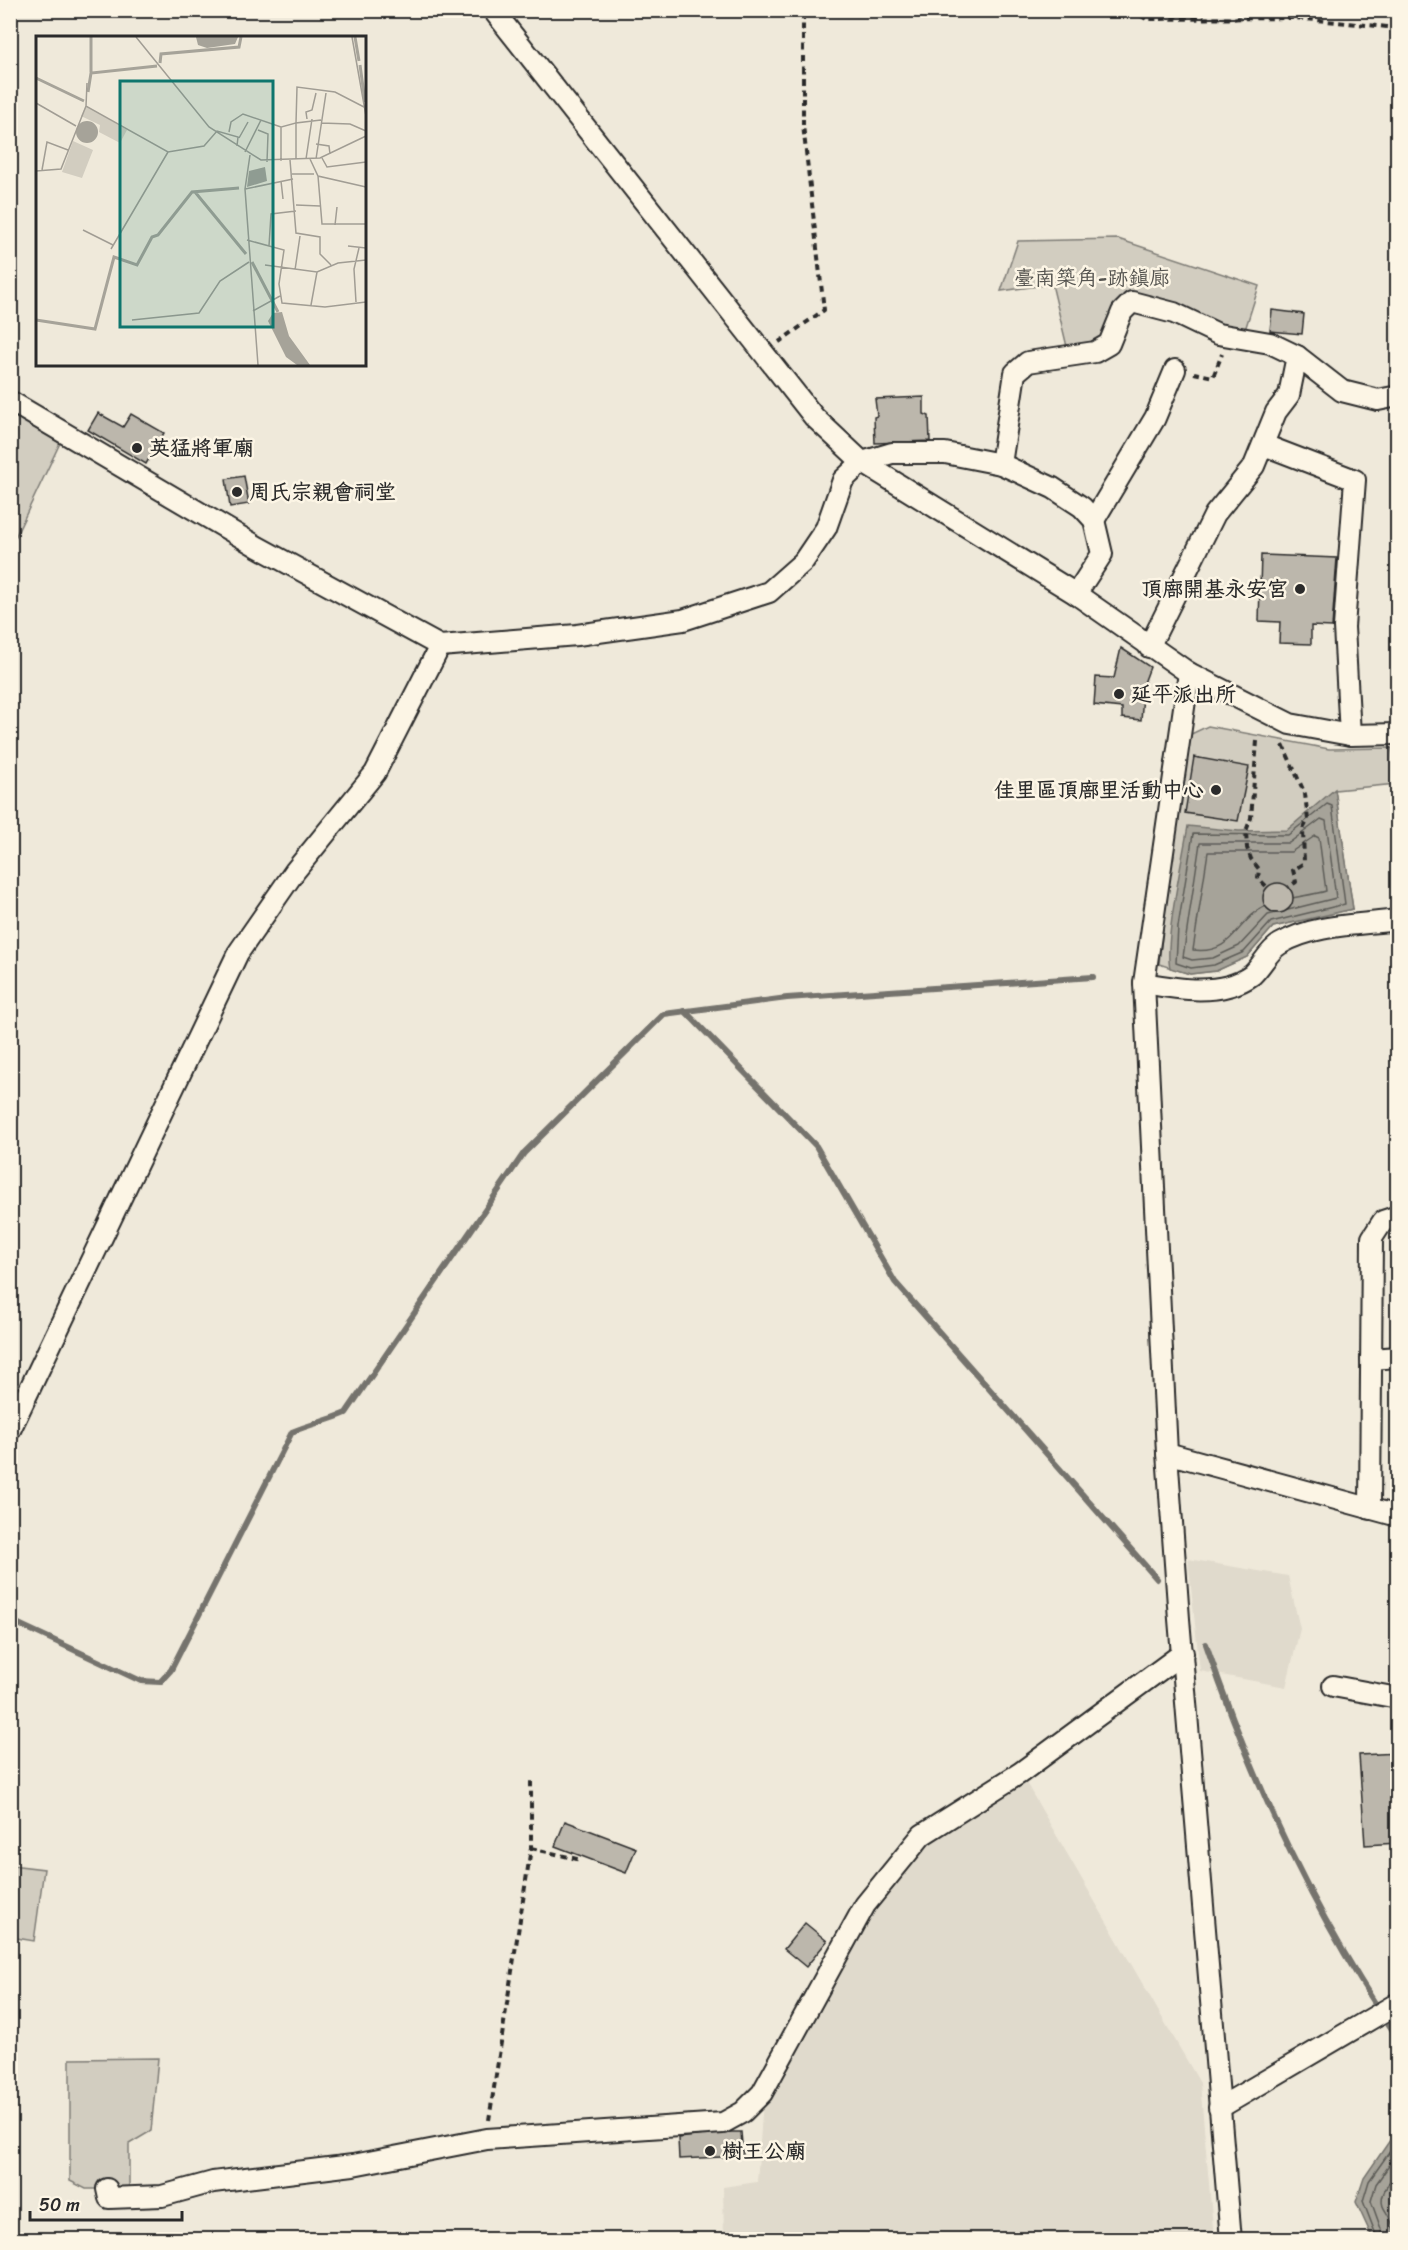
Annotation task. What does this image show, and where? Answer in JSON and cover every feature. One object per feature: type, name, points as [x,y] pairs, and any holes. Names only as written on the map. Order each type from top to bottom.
[{"type":"street","points":[[493,10],[814,417],[862,462],[1076,594],[1189,673],[1290,724],[1350,735],[1398,734]]},
{"type":"street","points":[[1001,464],[1016,373],[1028,362],[1095,352],[1109,344],[1122,312],[1132,302],[1174,313],[1218,334],[1270,344],[1297,356],[1342,391],[1378,400],[1398,396]]},
{"type":"street","points":[[1149,647],[1215,514],[1254,466],[1276,412],[1289,395],[1297,356]]},
{"type":"street","points":[[1094,520],[1155,418],[1175,370]]},
{"type":"street","points":[[10,401],[258,547],[440,646],[577,634],[682,620],[769,592],[803,562],[826,528],[843,480],[862,462],[892,453],[945,453],[1001,464],[1053,488],[1082,507],[1094,520],[1102,554],[1076,594]]},
{"type":"street","points":[[1264,445],[1355,480],[1344,627],[1350,735]]},
{"type":"street","points":[[10,1430],[238,953],[295,871],[375,773],[440,646]]},
{"type":"street","points":[[1189,673],[1143,982],[1167,1453],[1231,2240]]},
{"type":"street","points":[[1143,982],[1187,991],[1230,985],[1251,975],[1278,945],[1306,933],[1398,920]]},
{"type":"street","points":[[1370,1509],[1372,1238],[1383,1221],[1398,1216]]},
{"type":"street","points":[[1371,1359],[1398,1357]]},
{"type":"street","points":[[1167,1453],[1398,1516]]},
{"type":"street","points":[[107,2189],[109,2198],[162,2196],[213,2182],[353,2166],[487,2139],[723,2123],[743,2112],[762,2093],[865,1905],[922,1835],[1020,1773],[1183,1653]]},
{"type":"street","points":[[1333,1686],[1398,1698]]},
{"type":"street","points":[[1219,2108],[1396,2004]]},
{"type":"path","points":[[764,352],[824,310],[803,125],[803,10]]},
{"type":"path","points":[[1132,10],[1146,19],[1295,18],[1398,28]]},
{"type":"path","points":[[1175,370],[1213,377],[1229,336]]},
{"type":"path","points":[[1257,741],[1251,818],[1246,831],[1251,859],[1259,868],[1258,878],[1267,887]]},
{"type":"path","points":[[1283,746],[1305,794],[1308,813],[1308,820],[1303,829],[1304,862],[1293,870],[1296,882],[1289,887]]},
{"type":"path","points":[[487,2139],[531,1848],[531,1778]]},
{"type":"path","points":[[531,1848],[580,1860]]},
{"type":"shaded area","points":[[1188,1559],[1288,1576],[1300,1629],[1286,1687],[1200,1671]]},
{"type":"shaded area","points":[[1025,1781],[1200,2083],[1214,2239],[724,2239],[723,2187],[757,2182],[763,2101],[873,1908],[927,1839]]},
{"type":"green space","name":"臺南築角-跡鎮廊","points":[[1118,239],[1259,286],[1244,333],[1128,298],[1104,340],[1068,351],[1052,284],[1001,291],[1018,241]]},
{"type":"green space","points":[[11,413],[60,443],[11,546]]},
{"type":"green space","points":[[1208,726],[1329,749],[1392,748],[1396,784],[1335,790],[1353,909],[1273,927],[1247,957],[1216,971],[1190,974],[1159,964],[1174,824],[1187,736]]},
{"type":"green space","points":[[11,1865],[44,1869],[34,1941],[11,1937]]},
{"type":"green space","points":[[158,2058],[151,2131],[129,2144],[129,2189],[86,2189],[70,2181],[70,2059]]},
{"type":"water","points":[[1335,789],[1353,909],[1273,927],[1247,957],[1216,971],[1190,974],[1170,968],[1172,920],[1188,826],[1239,831],[1287,830]]},
{"type":"water","points":[[1397,2130],[1397,2239],[1373,2239],[1356,2202],[1364,2178]]},
{"type":"building","points":[[1272,310],[1304,314],[1302,334],[1270,331]]},
{"type":"building","points":[[924,397],[924,414],[929,416],[930,441],[875,443],[874,417],[877,416],[875,399]]},
{"type":"building","name":"英猛將軍廟","points":[[98,413],[123,427],[131,414],[164,433],[146,464],[88,430]]},
{"type":"building","name":"周氏宗親會祠堂","points":[[244,476],[249,504],[230,507],[226,479]]},
{"type":"building","name":"頂廍開基永安宮","points":[[1261,555],[1337,558],[1332,627],[1311,626],[1311,644],[1279,643],[1280,622],[1259,621]]},
{"type":"building","name":"延平派出所","points":[[1121,648],[1150,667],[1144,683],[1141,720],[1122,718],[1122,708],[1094,705],[1096,677],[1114,678]]},
{"type":"building","name":"佳里區頂廍里活動中心","points":[[1194,757],[1249,767],[1238,821],[1185,813]]},
{"type":"building","points":[[1278,883],[1289,887],[1293,898],[1289,909],[1278,913],[1267,909],[1263,898],[1267,887]]},
{"type":"building","points":[[1398,1753],[1398,1843],[1365,1845],[1359,1755]]},
{"type":"building","points":[[565,1821],[636,1848],[626,1873],[555,1846]]},
{"type":"building","points":[[805,1923],[827,1941],[806,1967],[784,1949]]},
{"type":"building","name":"樹王公廟","points":[[741,2132],[743,2156],[679,2159],[678,2138]]},
{"type":"waterway","points":[[10,1620],[141,1681],[160,1682],[171,1670],[292,1432],[346,1413],[524,1153],[664,1014],[787,998],[1093,977]]},
{"type":"waterway","points":[[685,1011],[816,1146],[895,1282],[1157,1579]]},
{"type":"waterway","points":[[1206,1644],[1244,1747],[1288,1848],[1340,1945],[1398,2038]]},
{"type":"place","name":"英猛將軍廟","points":[[137,448]]},
{"type":"place","name":"周氏宗親會祠堂","points":[[237,492]]},
{"type":"place","name":"頂廍開基永安宮","points":[[1300,589]]},
{"type":"place","name":"延平派出所","points":[[1119,694]]},
{"type":"place","name":"佳里區頂廍里活動中心","points":[[1216,790]]},
{"type":"place","name":"樹王公廟","points":[[710,2151]]}]
